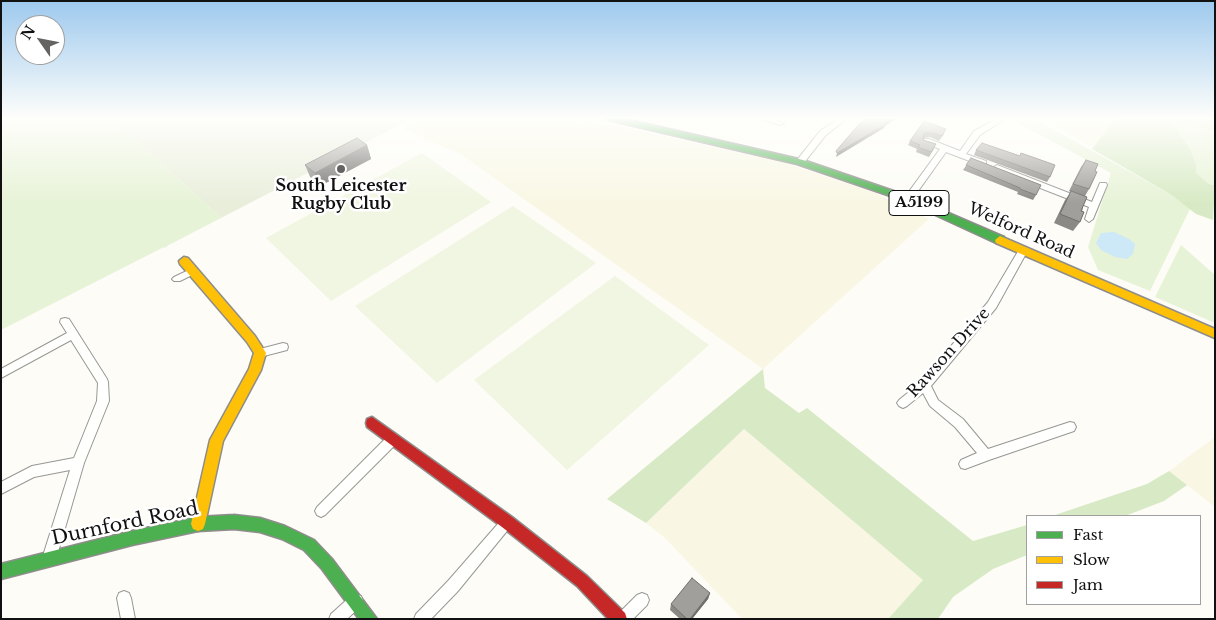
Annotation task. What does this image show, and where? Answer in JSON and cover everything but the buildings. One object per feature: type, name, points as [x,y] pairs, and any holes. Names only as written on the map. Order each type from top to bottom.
[{"type":"street","name":"Welford Road","points":[[733,146],[800,162],[908,199],[1215,334]]},
{"type":"street","points":[[800,162],[813,146]]},
{"type":"street","points":[[936,146],[962,154],[1094,206]]},
{"type":"street","points":[[962,154],[968,146]]},
{"type":"street","points":[[908,199],[944,149]]},
{"type":"street","points":[[1089,219],[1103,185]]},
{"type":"street","name":"Rawson Drive","points":[[903,404],[925,385],[992,305],[1023,250]]},
{"type":"street","points":[[184,261],[251,339],[260,353],[255,370],[217,440],[198,524]]},
{"type":"street","points":[[177,279],[193,271]]},
{"type":"street","points":[[49,559],[78,463],[103,401],[103,382],[65,322]]},
{"type":"street","points":[[1,374],[72,335]]},
{"type":"street","points":[[260,353],[283,346]]},
{"type":"street","points":[[925,385],[934,403],[959,423],[986,455]]},
{"type":"street","points":[[372,423],[507,522],[582,581],[621,619],[642,600]]},
{"type":"street","points":[[965,464],[986,455],[1070,427]]},
{"type":"street","points":[[321,511],[393,439]]},
{"type":"street","points":[[1,488],[32,472],[78,463]]},
{"type":"street","name":"Durnford Road","points":[[1,572],[198,524],[234,522],[260,525],[285,533],[309,545],[327,564],[369,619]]},
{"type":"street","points":[[421,619],[453,586],[507,522]]},
{"type":"street","points":[[124,598],[128,619]]},
{"type":"street","points":[[336,619],[356,601]]},
{"type":"shaded area","points":[[442,146],[709,146],[781,162],[873,192],[929,219],[763,369],[462,155]]},
{"type":"shaded area","points":[[744,429],[924,580],[888,619],[742,619],[665,538],[646,523]]},
{"type":"shaded area","points":[[1215,437],[1215,507],[1169,471]]},
{"type":"green space","points":[[1,146],[143,146],[221,218],[167,247],[1,330]]},
{"type":"green space","points":[[143,146],[359,146],[221,218]]},
{"type":"green space","points":[[1061,146],[1083,146],[1170,194],[1190,209],[1150,291],[1098,270],[1088,247],[1111,173]]},
{"type":"green space","points":[[1094,146],[1188,146],[1196,164],[1196,173],[1209,184],[1215,185],[1213,220],[1196,214],[1170,194],[1092,149]]},
{"type":"green space","points":[[1188,146],[1215,146],[1215,185],[1209,184],[1196,173],[1196,164]]},
{"type":"green space","points":[[422,153],[491,202],[331,301],[266,238]]},
{"type":"green space","points":[[513,206],[596,263],[437,383],[355,306]]},
{"type":"green space","points":[[1181,245],[1215,275],[1215,323],[1155,297]]},
{"type":"green space","points":[[615,276],[709,345],[567,470],[474,380]]},
{"type":"green space","points":[[763,369],[765,388],[799,413],[807,408],[973,541],[1026,525],[1026,555],[993,569],[953,597],[938,619],[888,619],[923,580],[744,429],[646,523],[607,499]]},
{"type":"green space","points":[[1169,471],[1187,485],[1164,501],[1128,515],[1055,515],[1147,484]]},
{"type":"water","points":[[1114,232],[1135,244],[1133,254],[1127,259],[1115,257],[1101,250],[1096,243],[1101,233]]},
{"type":"traffic: fast","points":[[731,146],[800,162],[908,199],[1000,240]]},
{"type":"traffic: fast","points":[[1,572],[132,538],[198,524],[234,522],[260,525],[285,533],[309,545],[327,564],[369,619]]},
{"type":"traffic: slow","points":[[1000,240],[1215,334]]},
{"type":"traffic: slow","points":[[184,261],[251,339],[260,353],[255,370],[217,440],[198,524]]},
{"type":"traffic: jam","points":[[372,423],[507,522],[582,581],[619,619]]},
{"type":"place","name":"South Leicester Rugby Club","points":[[341,169]]}]
